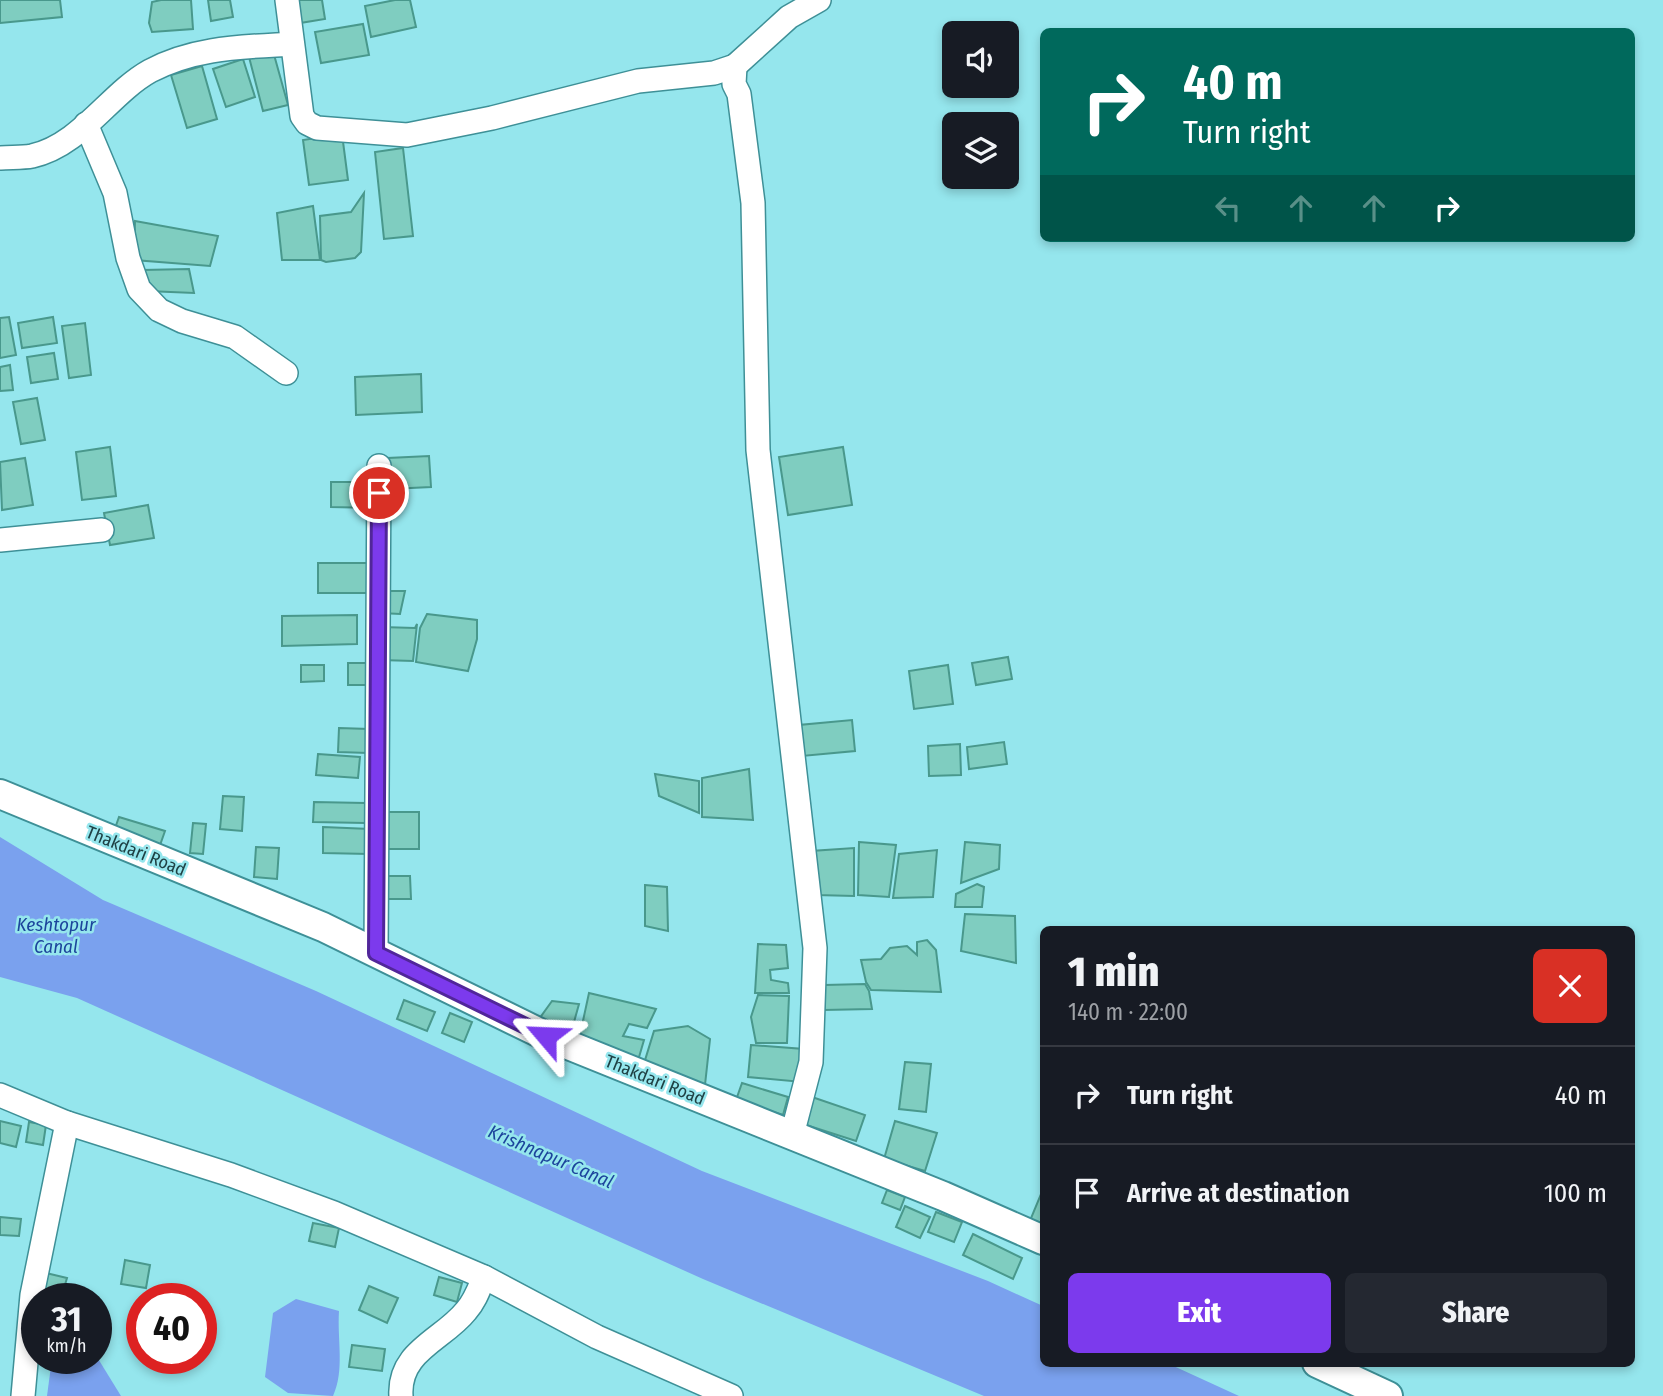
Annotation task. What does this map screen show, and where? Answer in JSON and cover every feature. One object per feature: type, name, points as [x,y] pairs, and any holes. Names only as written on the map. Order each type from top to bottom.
[{"type":"street","points":[[287,0],[302,116],[307,123],[317,128],[407,135],[492,118],[638,82],[714,73],[735,66],[789,17],[819,0]]},
{"type":"street","points":[[0,158],[33,156],[61,144],[149,72],[172,62],[203,50],[292,44]]},
{"type":"street","points":[[735,66],[734,84],[738,94],[753,203],[758,450],[815,948],[811,1062],[792,1135]]},
{"type":"street","points":[[86,124],[115,193],[128,258],[139,289],[159,310],[182,321],[235,337],[286,373]]},
{"type":"street","points":[[376,953],[379,466]]},
{"type":"street","points":[[0,540],[102,530]]},
{"type":"street","name":"Thakdari Road","points":[[0,794],[323,927],[546,1036],[1040,1239]]},
{"type":"street","points":[[0,1095],[68,1123],[232,1175],[334,1213],[484,1277],[597,1337],[731,1396]]},
{"type":"street","points":[[23,1396],[32,1295],[68,1123]]},
{"type":"street","points":[[401,1396],[404,1374],[413,1359],[425,1343],[464,1314],[484,1277]]},
{"type":"street","points":[[1326,1367],[1388,1396]]},
{"type":"water","name":"Keshtopur Canal","points":[[0,837],[103,900],[316,991],[702,1171],[988,1281],[1040,1305],[1040,1367],[1176,1367],[1239,1396],[984,1396],[703,1279],[77,998],[0,977]]},
{"type":"water","points":[[296,1299],[339,1311],[340,1365],[333,1396],[288,1393],[265,1377],[273,1313]]},
{"type":"water","points":[[50,1374],[107,1374],[121,1396],[47,1396]]},
{"type":"building","points":[[0,0],[60,0],[62,17],[0,23]]},
{"type":"building","points":[[191,0],[193,29],[152,32],[149,23],[152,2]]},
{"type":"building","points":[[208,0],[230,0],[233,17],[211,21]]},
{"type":"building","points":[[296,0],[322,0],[325,19],[300,23]]},
{"type":"building","points":[[410,0],[416,27],[371,37],[365,6]]},
{"type":"building","points":[[363,24],[369,55],[321,63],[315,32]]},
{"type":"building","points":[[273,51],[288,105],[263,111],[249,57]]},
{"type":"building","points":[[243,59],[255,97],[226,107],[213,69]]},
{"type":"building","points":[[202,66],[217,119],[187,128],[171,75]]},
{"type":"building","points":[[342,134],[348,180],[309,185],[303,140]]},
{"type":"building","points":[[403,148],[413,236],[384,239],[375,152]]},
{"type":"building","points":[[364,193],[361,252],[355,258],[326,262],[321,260],[320,216],[351,212]]},
{"type":"building","points":[[313,206],[320,260],[282,260],[277,213]]},
{"type":"building","points":[[135,221],[218,236],[210,266],[134,260]]},
{"type":"building","points":[[189,269],[194,293],[147,291],[143,270]]},
{"type":"building","points":[[9,317],[16,355],[0,358],[0,318]]},
{"type":"building","points":[[53,317],[57,343],[22,348],[18,323]]},
{"type":"building","points":[[85,323],[91,375],[69,378],[62,326]]},
{"type":"building","points":[[54,353],[58,379],[31,383],[27,357]]},
{"type":"building","points":[[10,365],[13,390],[0,391],[0,367]]},
{"type":"building","points":[[421,374],[422,412],[356,415],[355,377]]},
{"type":"building","points":[[37,398],[45,440],[21,444],[13,402]]},
{"type":"building","points":[[110,447],[116,496],[82,500],[76,452]]},
{"type":"building","points":[[843,447],[852,505],[788,515],[779,457]]},
{"type":"building","points":[[429,456],[431,487],[390,489],[388,458]]},
{"type":"building","points":[[25,458],[33,505],[2,510],[0,462]]},
{"type":"building","points":[[331,482],[375,482],[375,508],[331,507]]},
{"type":"building","points":[[148,505],[154,538],[110,545],[104,513]]},
{"type":"building","points":[[318,563],[371,563],[370,593],[318,593]]},
{"type":"building","points":[[381,591],[405,591],[400,614],[381,613]]},
{"type":"building","points":[[427,614],[477,620],[477,639],[468,671],[416,662],[420,628]]},
{"type":"building","points":[[357,615],[357,644],[282,646],[282,616]]},
{"type":"building","points":[[417,624],[413,661],[381,660],[382,627],[415,628]]},
{"type":"building","points":[[1008,657],[1012,679],[976,685],[972,663]]},
{"type":"building","points":[[348,663],[375,663],[375,685],[348,685]]},
{"type":"building","points":[[301,665],[324,665],[324,681],[301,682]]},
{"type":"building","points":[[948,665],[953,704],[914,709],[909,671]]},
{"type":"building","points":[[852,720],[855,751],[802,756],[799,725]]},
{"type":"building","points":[[339,728],[369,729],[368,753],[338,752]]},
{"type":"building","points":[[1004,742],[1007,764],[969,769],[967,747]]},
{"type":"building","points":[[960,744],[961,775],[929,776],[928,746]]},
{"type":"building","points":[[318,754],[360,757],[358,778],[316,775]]},
{"type":"building","points":[[749,769],[753,820],[702,817],[702,778]]},
{"type":"building","points":[[655,774],[699,781],[699,813],[659,796]]},
{"type":"building","points":[[223,796],[244,797],[242,831],[220,829]]},
{"type":"building","points":[[314,802],[365,803],[365,823],[313,822]]},
{"type":"building","points":[[378,812],[419,812],[419,849],[378,849]]},
{"type":"building","points":[[119,817],[165,831],[159,848],[113,834]]},
{"type":"building","points":[[193,823],[206,824],[203,854],[190,853]]},
{"type":"building","points":[[323,827],[370,829],[369,854],[323,853]]},
{"type":"building","points":[[859,842],[896,845],[889,897],[858,895]]},
{"type":"building","points":[[965,842],[1000,845],[999,869],[961,883]]},
{"type":"building","points":[[256,847],[279,848],[277,879],[254,877]]},
{"type":"building","points":[[854,848],[854,896],[816,895],[811,851]]},
{"type":"building","points":[[937,850],[933,897],[893,898],[899,854]]},
{"type":"building","points":[[385,876],[410,876],[411,899],[386,899]]},
{"type":"building","points":[[977,884],[984,887],[982,907],[955,907],[956,894]]},
{"type":"building","points":[[645,885],[667,887],[668,931],[645,926]]},
{"type":"building","points":[[965,914],[1015,916],[1016,963],[961,951]]},
{"type":"building","points":[[927,940],[936,950],[941,992],[871,990],[866,982],[861,960],[881,959],[890,948],[907,946],[917,955],[917,942]]},
{"type":"building","points":[[758,944],[786,945],[788,968],[770,970],[771,980],[788,983],[789,993],[755,993]]},
{"type":"building","points":[[865,984],[872,1009],[824,1010],[825,985]]},
{"type":"building","points":[[589,993],[656,1009],[647,1028],[629,1024],[623,1036],[644,1040],[637,1064],[578,1044]]},
{"type":"building","points":[[758,995],[789,996],[787,1043],[756,1043],[751,1017]]},
{"type":"building","points":[[404,1000],[435,1012],[427,1031],[397,1019]]},
{"type":"building","points":[[552,1001],[579,1004],[569,1040],[534,1026]]},
{"type":"building","points":[[450,1013],[472,1022],[464,1042],[442,1033]]},
{"type":"building","points":[[688,1026],[710,1039],[704,1094],[642,1070],[654,1031]]},
{"type":"building","points":[[751,1045],[804,1049],[802,1082],[748,1077]]},
{"type":"building","points":[[905,1062],[931,1064],[926,1112],[899,1109]]},
{"type":"building","points":[[742,1083],[788,1097],[783,1115],[736,1100]]},
{"type":"building","points":[[812,1097],[865,1115],[856,1141],[803,1124]]},
{"type":"building","points":[[0,1121],[21,1126],[16,1147],[0,1143]]},
{"type":"building","points":[[895,1121],[937,1133],[925,1171],[884,1159]]},
{"type":"building","points":[[29,1122],[46,1125],[43,1145],[26,1142]]},
{"type":"building","points":[[887,1190],[905,1197],[900,1210],[882,1203]]},
{"type":"building","points":[[1040,1196],[1040,1228],[1029,1223]]},
{"type":"building","points":[[905,1206],[930,1217],[920,1238],[896,1227]]},
{"type":"building","points":[[936,1212],[962,1222],[954,1242],[928,1232]]},
{"type":"building","points":[[0,1217],[21,1219],[19,1236],[0,1235]]},
{"type":"building","points":[[313,1223],[339,1228],[335,1247],[309,1241]]},
{"type":"building","points":[[973,1234],[1022,1258],[1013,1279],[963,1255]]},
{"type":"building","points":[[125,1260],[150,1265],[147,1283],[121,1284]]},
{"type":"building","points":[[46,1273],[67,1278],[66,1283],[44,1283]]},
{"type":"building","points":[[439,1277],[462,1283],[457,1302],[434,1295]]},
{"type":"building","points":[[369,1286],[398,1298],[387,1323],[359,1310]]},
{"type":"building","points":[[352,1345],[385,1349],[382,1371],[349,1367]]},
{"type":"route","points":[[379,493],[376,953],[546,1036]]},
{"type":"water label","name":"Krishnapur Canal","points":[[551,1156]]}]
